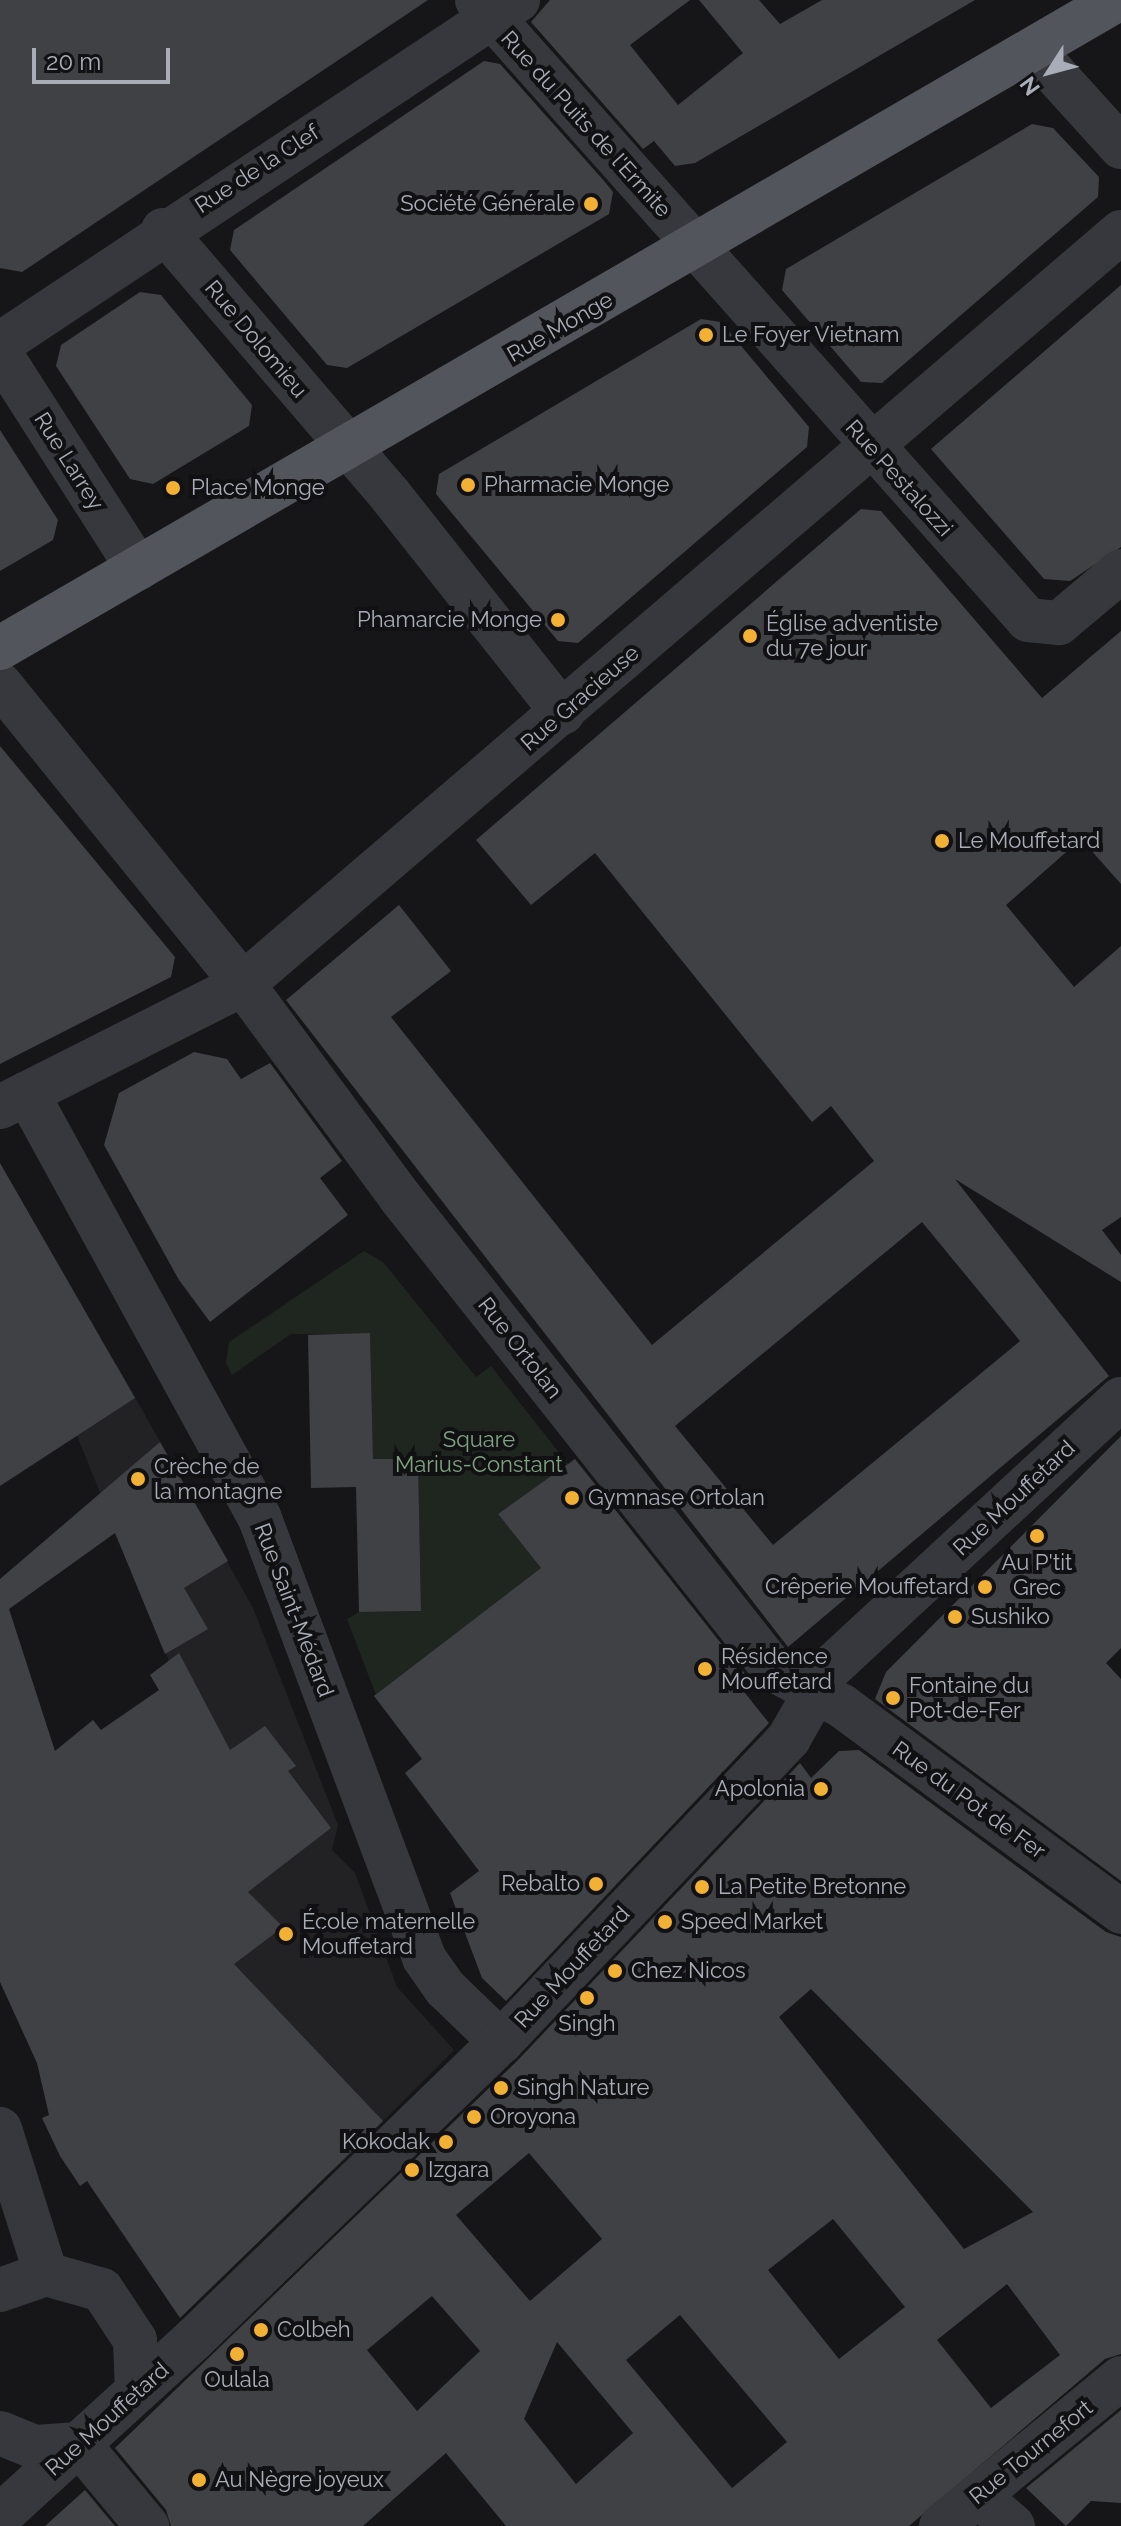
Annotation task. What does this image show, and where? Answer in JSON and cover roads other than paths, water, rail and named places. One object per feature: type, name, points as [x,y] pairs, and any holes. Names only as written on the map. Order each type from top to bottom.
[{"type":"main road","name":"Rue Monge","points":[[0,648],[695,249],[1117,0]]},
{"type":"street","name":"Rue de la Clef","points":[[0,344],[495,6]]},
{"type":"street","name":"Rue du Puits de l'Ermite","points":[[495,6],[695,249]]},
{"type":"street","points":[[1033,50],[1121,147]]},
{"type":"street","name":"Rue Dolomieu","points":[[163,230],[348,449]]},
{"type":"street","name":"Rue Gracieuse","points":[[14,1100],[243,984],[1121,232]]},
{"type":"street","name":"Rue Pestalozzi","points":[[695,249],[1035,624],[1059,623],[1121,571]]},
{"type":"street","name":"Rue Larrey","points":[[0,353],[138,569]]},
{"type":"street","points":[[348,449],[563,713]]},
{"type":"street","points":[[0,684],[243,984]]},
{"type":"street","name":"Rue Ortolan","points":[[243,984],[400,1197],[774,1670],[815,1692]]},
{"type":"street","name":"Rue Saint-Médard","points":[[14,1100],[259,1516],[424,1958],[445,1988],[501,2042]]},
{"type":"street","name":"Rue Mouffetard","points":[[0,2516],[137,2391],[501,2042],[789,1738],[828,1670],[1121,1399]]},
{"type":"street","name":"Rue du Pot de Fer","points":[[815,1692],[1121,1912]]},
{"type":"street","points":[[0,2129],[46,2274]]},
{"type":"street","points":[[0,2290],[46,2274],[84,2281],[116,2304],[135,2340],[137,2391]]},
{"type":"street","name":"Rue Tournefort","points":[[941,2526],[1121,2378]]},
{"type":"street","points":[[0,2433],[35,2447],[79,2444],[147,2526]]},
{"type":"street","points":[[978,2496],[1013,2526]]},
{"type":"place","name":"Société Générale","points":[[591,204]]},
{"type":"place","name":"Le Foyer Vietnam","points":[[706,335]]},
{"type":"place","name":"Pharmacie Monge","points":[[468,485]]},
{"type":"place","name":"Place Monge","points":[[173,488]]},
{"type":"place","name":"Phamarcie Monge","points":[[558,620]]},
{"type":"place","name":"Église adventiste du 7e jour","points":[[750,636]]},
{"type":"place","name":"Le Mouffetard","points":[[942,841]]},
{"type":"place","name":"Crèche de la montagne","points":[[138,1479]]},
{"type":"place","name":"Gymnase Ortolan","points":[[572,1498]]},
{"type":"place","name":"Au P'tit Grec","points":[[1037,1536]]},
{"type":"place","name":"Crêperie Mouffetard","points":[[985,1587]]},
{"type":"place","name":"Sushiko","points":[[955,1617]]},
{"type":"place","name":"Résidence Mouffetard","points":[[705,1669]]},
{"type":"place","name":"Fontaine du Pot-de-Fer","points":[[893,1698]]},
{"type":"place","name":"Apolonia","points":[[821,1789]]},
{"type":"place","name":"Rebalto","points":[[596,1884]]},
{"type":"place","name":"La Petite Bretonne","points":[[702,1887]]},
{"type":"place","name":"Speed Market","points":[[665,1922]]},
{"type":"place","name":"École maternelle Mouffetard","points":[[286,1934]]},
{"type":"place","name":"Chez Nicos","points":[[615,1971]]},
{"type":"place","name":"Singh","points":[[587,1998]]},
{"type":"place","name":"Singh Nature","points":[[501,2088]]},
{"type":"place","name":"Oroyona","points":[[474,2117]]},
{"type":"place","name":"Kokodak","points":[[446,2142]]},
{"type":"place","name":"Izgara","points":[[412,2170]]},
{"type":"place","name":"Colbeh","points":[[261,2330]]},
{"type":"place","name":"Oulala","points":[[237,2354]]},
{"type":"place","name":"Au Nègre joyeux","points":[[199,2480]]},
{"type":"park label","name":"Square Marius-Constant","points":[[479,1452]]}]
